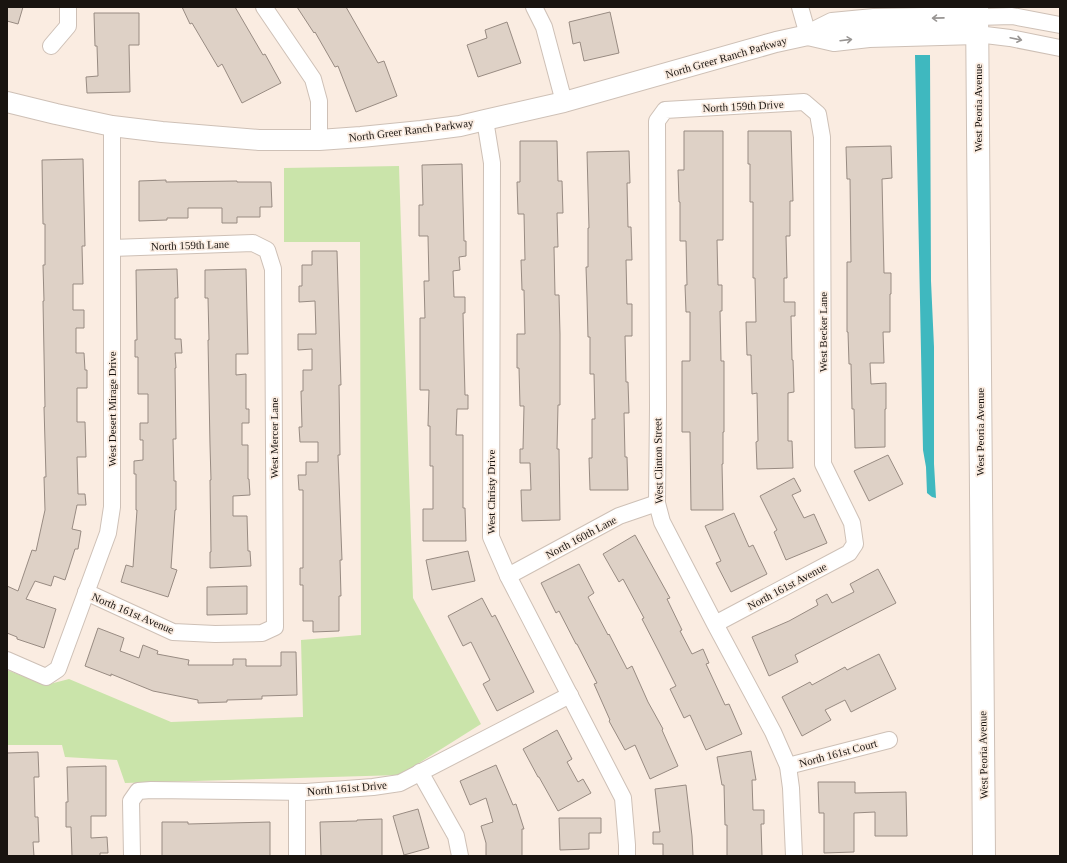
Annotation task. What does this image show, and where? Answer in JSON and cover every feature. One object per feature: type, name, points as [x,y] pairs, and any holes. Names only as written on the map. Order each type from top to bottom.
[{"type":"main road","name":"West Peoria Avenue","points":[[977,19],[984,856]]},
{"type":"street","points":[[51,46],[68,26],[68,7]]},
{"type":"street","points":[[264,7],[313,79],[319,101],[319,140]]},
{"type":"street","points":[[534,7],[544,27],[564,102]]},
{"type":"street","points":[[800,7],[808,35]]},
{"type":"street","points":[[977,19],[1012,16],[1060,25]]},
{"type":"street","points":[[977,19],[1010,38],[1060,48]]},
{"type":"street","name":"North Greer Ranch Parkway","points":[[7,102],[112,126],[162,132],[259,140],[319,140],[460,126],[564,102],[776,42],[808,35],[834,41],[869,37],[977,19]]},
{"type":"street","name":"North 159th Drive","points":[[664,110],[804,102],[818,114]]},
{"type":"street","name":"West Clinton Street","points":[[664,110],[657,121],[657,503],[662,522],[773,732],[788,766],[791,788],[794,856]]},
{"type":"street","name":"West Becker Lane","points":[[818,114],[822,137],[823,464],[852,522],[856,544]]},
{"type":"street","name":"West Christy Drive","points":[[485,120],[492,163],[491,537],[508,576],[623,798],[627,856]]},
{"type":"street","name":"West Desert Mirage Drive","points":[[7,660],[46,677],[58,669],[108,533],[112,507],[112,126]]},
{"type":"street","name":"North 159th Lane","points":[[112,248],[253,243],[267,250]]},
{"type":"street","name":"West Mercer Lane","points":[[267,250],[272,270],[275,627]]},
{"type":"street","name":"North 160th Lane","points":[[508,576],[619,516],[657,503]]},
{"type":"street","name":"North 161st Avenue","points":[[716,624],[849,553],[856,544]]},
{"type":"street","name":"North 161st Avenue","points":[[86,592],[173,632],[215,634],[262,633],[275,627]]},
{"type":"street","name":"North 161st Drive","points":[[132,856],[131,801],[138,791],[297,792],[373,787],[400,783],[570,695]]},
{"type":"street","name":"North 161st Court","points":[[788,766],[889,740]]},
{"type":"street","points":[[420,772],[456,836],[460,856]]},
{"type":"street","points":[[297,792],[297,856]]},
{"type":"green space","points":[[399,166],[413,598],[481,724],[400,775],[125,783],[117,760],[65,757],[62,745],[7,745],[7,670],[46,685],[69,679],[171,722],[303,717],[301,640],[361,635],[360,242],[284,242],[284,168]]},
{"type":"water","points":[[915,55],[930,55],[931,281],[934,347],[934,464],[936,498],[927,493],[926,467],[923,450]]},
{"type":"building","points":[[7,7],[23,7],[18,24],[7,21]]},
{"type":"building","points":[[182,7],[235,7],[263,55],[265,54],[281,83],[242,103],[222,64],[218,67],[192,23],[190,24]]},
{"type":"building","points":[[297,7],[346,7],[378,63],[384,61],[397,96],[356,112],[338,66],[335,67],[315,32],[314,33]]},
{"type":"building","points":[[610,12],[619,53],[584,61],[580,42],[573,44],[569,22]]},
{"type":"building","points":[[94,13],[139,13],[139,45],[129,45],[130,92],[87,93],[86,77],[98,76]]},
{"type":"building","points":[[507,22],[521,63],[478,77],[467,45],[487,38],[485,30]]},
{"type":"building","points":[[684,131],[723,131],[723,240],[717,240],[718,285],[722,285],[722,311],[720,311],[721,361],[724,361],[724,432],[722,464],[723,510],[691,510],[690,432],[682,432],[682,361],[690,361],[690,312],[686,312],[685,285],[687,285],[686,241],[680,241],[678,170],[684,170]]},
{"type":"building","points":[[748,131],[791,131],[793,201],[790,201],[790,236],[786,236],[787,278],[784,278],[784,302],[795,302],[795,316],[791,316],[794,392],[788,393],[788,441],[792,441],[793,468],[757,469],[757,393],[752,394],[751,355],[747,355],[746,322],[756,322],[755,278],[753,278],[753,202],[750,202]]},
{"type":"building","points":[[520,141],[557,141],[558,181],[562,181],[563,213],[557,213],[558,247],[554,247],[555,295],[559,295],[560,334],[560,405],[558,405],[557,449],[559,449],[560,520],[522,521],[521,490],[531,490],[530,463],[520,463],[520,449],[523,449],[524,406],[520,406],[519,368],[517,368],[517,334],[525,334],[524,290],[522,290],[521,260],[525,260],[524,214],[518,214],[517,182],[520,182]]},
{"type":"building","points":[[891,146],[892,178],[882,179],[884,273],[891,273],[890,332],[883,332],[884,363],[870,363],[871,384],[886,383],[885,447],[855,448],[851,364],[849,364],[847,332],[847,262],[851,262],[850,179],[847,179],[846,147]]},
{"type":"building","points":[[629,151],[630,183],[627,183],[628,227],[631,227],[632,260],[626,260],[627,304],[632,304],[632,336],[625,336],[626,382],[628,382],[629,413],[624,413],[625,457],[627,457],[628,490],[590,490],[589,458],[592,458],[592,419],[595,419],[594,374],[590,374],[590,337],[588,337],[586,267],[588,267],[589,228],[587,152]]},
{"type":"building","points":[[83,159],[85,246],[82,246],[83,284],[73,284],[73,310],[84,310],[84,328],[76,328],[76,353],[84,353],[85,370],[87,370],[87,388],[77,388],[77,422],[85,422],[86,457],[77,457],[78,494],[85,494],[86,505],[77,505],[72,529],[81,531],[78,549],[75,549],[65,580],[54,576],[51,586],[35,581],[26,599],[56,609],[44,648],[17,639],[17,637],[7,633],[7,586],[18,591],[32,550],[36,551],[45,510],[44,477],[46,477],[43,265],[45,265],[45,224],[43,224],[42,160]]},
{"type":"building","points":[[462,164],[464,241],[466,241],[466,256],[459,257],[460,270],[453,271],[454,297],[465,297],[465,313],[463,313],[465,395],[468,395],[468,409],[457,409],[456,435],[463,435],[463,508],[465,508],[466,541],[423,541],[423,509],[433,509],[433,466],[430,466],[430,426],[428,426],[429,390],[420,390],[420,318],[425,318],[424,281],[429,281],[428,236],[419,236],[419,205],[423,205],[422,165]]},
{"type":"building","points":[[166,180],[166,182],[271,182],[272,207],[260,207],[260,217],[237,217],[237,223],[222,223],[222,208],[188,208],[188,218],[167,218],[167,220],[139,221],[139,181]]},
{"type":"building","points":[[312,251],[337,251],[341,385],[339,385],[340,455],[338,455],[342,560],[340,560],[341,596],[339,596],[339,631],[313,632],[313,621],[303,621],[303,585],[300,585],[300,568],[303,568],[303,490],[299,490],[298,475],[306,475],[306,462],[318,462],[318,442],[300,442],[299,427],[302,427],[301,391],[303,391],[303,370],[312,370],[312,349],[298,350],[298,334],[316,334],[315,301],[299,302],[299,286],[302,286],[302,265],[312,265]]},
{"type":"building","points":[[177,269],[178,298],[175,298],[175,339],[181,339],[182,353],[175,353],[176,439],[173,439],[174,481],[176,481],[176,510],[171,568],[177,570],[168,597],[121,582],[126,565],[133,567],[137,510],[136,474],[134,474],[134,461],[143,460],[143,440],[140,440],[140,423],[148,423],[148,394],[138,394],[138,357],[135,357],[135,340],[137,340],[136,270]]},
{"type":"building","points":[[246,269],[248,354],[236,354],[236,375],[246,374],[246,409],[249,409],[249,423],[242,423],[242,445],[248,445],[248,479],[250,495],[233,496],[233,516],[247,516],[248,551],[250,551],[251,566],[210,568],[211,480],[209,340],[208,298],[205,298],[205,270]]},
{"type":"building","points":[[888,455],[903,484],[869,501],[854,471]]},
{"type":"building","points":[[794,478],[801,491],[792,495],[804,518],[814,514],[827,543],[786,560],[774,532],[777,530],[760,496]]},
{"type":"building","points":[[734,513],[749,547],[753,545],[767,574],[731,592],[716,563],[721,561],[705,526]]},
{"type":"building","points":[[635,535],[670,598],[667,599],[682,630],[680,631],[692,654],[703,649],[709,663],[706,664],[725,705],[729,704],[742,734],[706,750],[690,715],[684,718],[670,689],[676,686],[642,619],[644,618],[623,579],[619,582],[603,554]]},
{"type":"building","points":[[468,551],[475,581],[432,590],[426,560]]},
{"type":"building","points":[[579,564],[594,593],[588,597],[627,669],[632,666],[648,702],[663,729],[662,730],[678,766],[650,779],[635,745],[625,750],[609,721],[610,720],[594,684],[597,683],[559,611],[556,613],[541,583]]},
{"type":"building","points":[[878,569],[896,603],[795,655],[798,662],[769,676],[752,637],[789,621],[818,605],[816,600],[827,594],[832,603],[854,592],[850,584]]},
{"type":"building","points":[[247,586],[247,614],[207,615],[207,587]]},
{"type":"building","points":[[482,598],[492,617],[495,615],[534,692],[497,711],[483,684],[490,680],[471,642],[463,646],[448,616]]},
{"type":"building","points":[[98,628],[124,638],[120,651],[139,658],[143,645],[158,651],[157,654],[189,660],[188,665],[233,665],[233,659],[246,659],[246,666],[281,666],[281,652],[296,652],[297,695],[262,696],[262,699],[198,703],[198,700],[153,691],[111,674],[111,676],[85,666]]},
{"type":"building","points":[[879,654],[896,689],[851,712],[845,700],[825,710],[831,720],[802,736],[782,697],[810,682],[812,685],[845,667],[847,670]]},
{"type":"building","points":[[557,730],[572,759],[567,762],[578,782],[583,779],[591,793],[558,811],[523,749]]},
{"type":"building","points":[[751,751],[756,780],[752,780],[753,810],[764,810],[764,824],[761,824],[762,856],[727,856],[727,825],[725,825],[724,785],[722,785],[717,757]]},
{"type":"building","points":[[38,752],[39,777],[34,777],[35,817],[38,817],[39,842],[33,842],[34,856],[7,856],[7,753]]},
{"type":"building","points":[[496,765],[513,805],[516,804],[524,829],[522,829],[522,856],[486,856],[486,843],[481,826],[493,822],[486,798],[470,805],[460,781]]},
{"type":"building","points":[[106,766],[106,816],[91,816],[91,838],[107,837],[108,853],[100,853],[100,856],[72,856],[71,827],[66,827],[66,802],[68,802],[67,767]]},
{"type":"building","points":[[818,782],[855,782],[855,793],[906,792],[907,836],[875,836],[875,812],[854,813],[854,852],[824,853],[824,813],[819,813]]},
{"type":"building","points":[[686,785],[693,856],[663,856],[663,844],[653,844],[653,832],[660,832],[655,789]]},
{"type":"building","points":[[418,809],[429,848],[404,855],[393,816]]},
{"type":"building","points":[[559,818],[601,818],[601,833],[589,833],[589,849],[560,850]]},
{"type":"building","points":[[382,819],[382,856],[321,856],[320,822]]},
{"type":"building","points":[[162,822],[188,822],[188,824],[270,822],[270,856],[162,856]]}]
